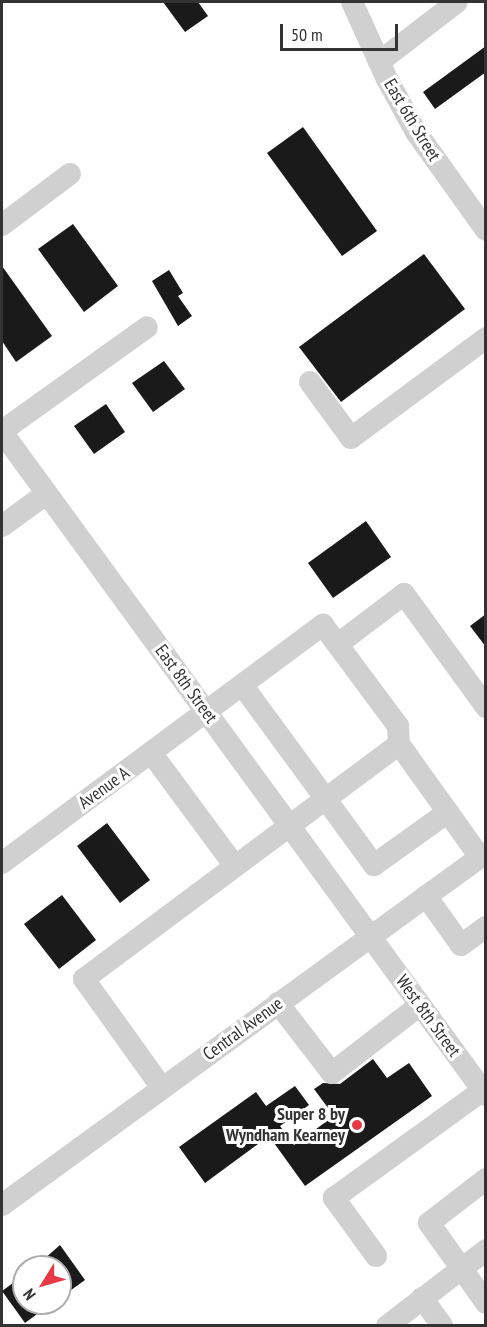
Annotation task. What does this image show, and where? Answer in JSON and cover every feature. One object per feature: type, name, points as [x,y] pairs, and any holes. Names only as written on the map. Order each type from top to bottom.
[{"type":"street","name":"East 6th Street","points":[[352,2],[379,62],[416,132],[486,230]]},
{"type":"street","points":[[379,62],[458,2]]},
{"type":"street","points":[[2,225],[70,174]]},
{"type":"street","points":[[2,432],[147,327]]},
{"type":"street","points":[[310,382],[351,438],[486,338]]},
{"type":"street","name":"East 8th Street","points":[[2,432],[370,937]]},
{"type":"street","points":[[2,526],[46,494]]},
{"type":"street","points":[[483,855],[448,812],[399,744],[398,726],[338,644],[404,594],[486,707]]},
{"type":"street","name":"Avenue A","points":[[2,863],[207,714],[323,625],[338,644]]},
{"type":"street","points":[[243,686],[374,865],[448,812]]},
{"type":"street","points":[[162,1088],[84,979],[399,744]]},
{"type":"street","points":[[152,754],[235,866]]},
{"type":"street","name":"Central Avenue","points":[[2,1205],[483,855]]},
{"type":"street","points":[[426,896],[461,945],[486,927]]},
{"type":"street","name":"West 8th Street","points":[[370,937],[484,1093]]},
{"type":"street","points":[[278,1003],[332,1073],[420,1005]]},
{"type":"street","points":[[376,1256],[334,1198],[484,1093]]},
{"type":"street","points":[[486,1179],[429,1223],[486,1303]]},
{"type":"street","points":[[387,1326],[486,1250]]},
{"type":"street","points":[[422,1298],[442,1326]]},
{"type":"building","points":[[163,2],[198,2],[208,16],[185,32]]},
{"type":"building","points":[[486,46],[486,72],[435,109],[423,92]]},
{"type":"building","points":[[303,127],[377,231],[342,256],[267,153]]},
{"type":"building","points":[[73,224],[118,286],[84,312],[38,249]]},
{"type":"building","points":[[424,254],[465,309],[341,402],[299,347]]},
{"type":"building","points":[[2,266],[52,336],[16,362],[2,341]]},
{"type":"building","points":[[169,270],[183,293],[178,296],[192,316],[178,326],[152,281]]},
{"type":"building","points":[[164,361],[185,389],[153,412],[132,383]]},
{"type":"building","points":[[106,404],[125,432],[94,454],[74,426]]},
{"type":"building","points":[[366,521],[391,557],[333,598],[308,563]]},
{"type":"building","points":[[486,614],[486,647],[470,626]]},
{"type":"building","points":[[107,823],[150,880],[120,903],[77,846]]},
{"type":"building","points":[[62,895],[96,940],[59,969],[24,924]]},
{"type":"building","points":[[373,1059],[387,1078],[409,1063],[432,1096],[305,1186],[269,1136],[205,1183],[179,1147],[256,1092],[266,1106],[295,1086],[309,1105],[280,1126],[294,1145],[334,1116],[314,1089],[323,1083],[340,1084]]},
{"type":"building","points":[[60,1245],[67,1255],[49,1255]]},
{"type":"building","points":[[72,1262],[85,1280],[72,1289]]},
{"type":"building","points":[[12,1284],[12,1305],[2,1291]]},
{"type":"building","points":[[19,1315],[36,1315],[25,1323]]},
{"type":"place","name":"Super 8 by Wyndham Kearney","points":[[357,1125]]}]
